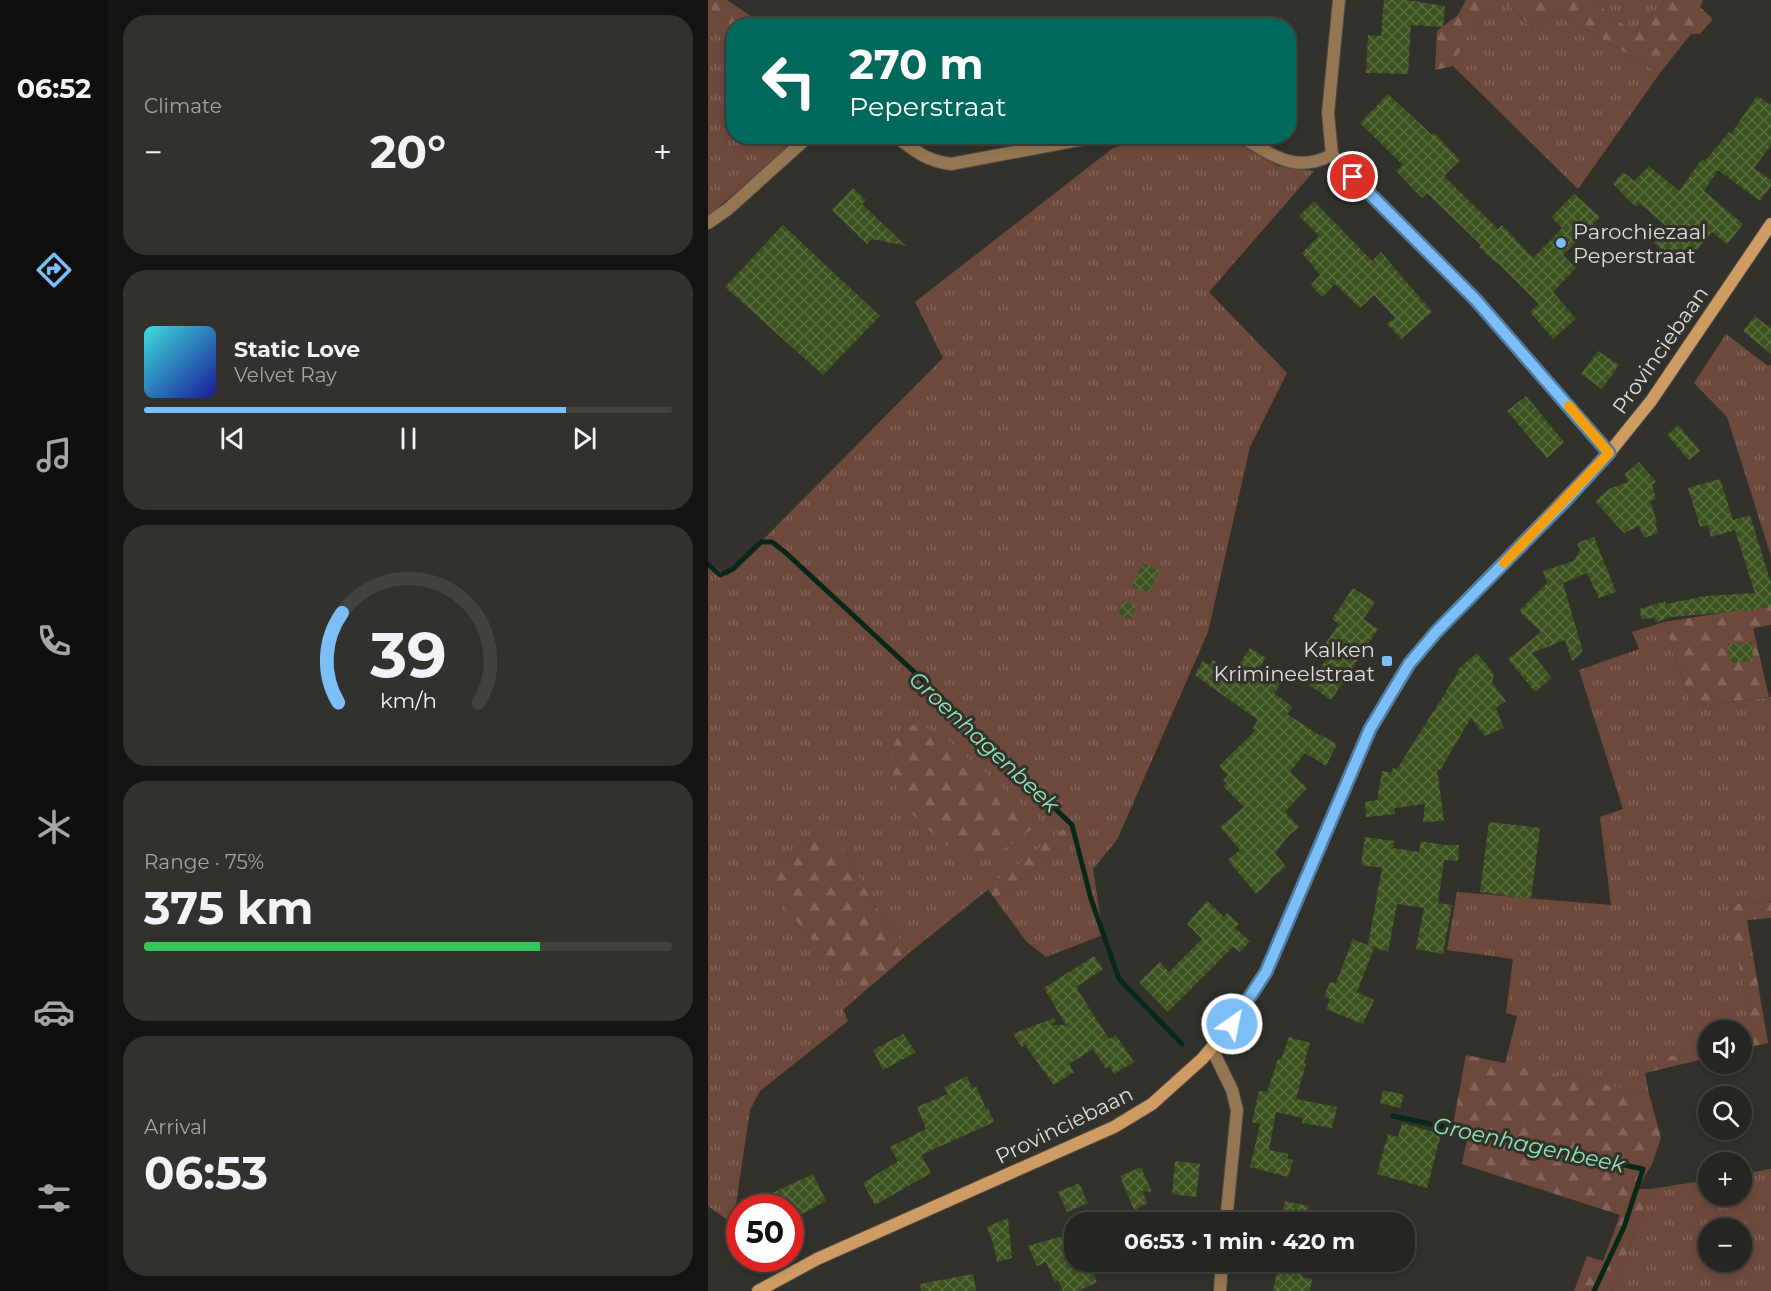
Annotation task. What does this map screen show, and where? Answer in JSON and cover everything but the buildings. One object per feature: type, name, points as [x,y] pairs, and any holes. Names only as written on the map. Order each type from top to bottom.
[{"type":"main road","name":"Provinciebaan","points":[[758,1291],[817,1259],[1114,1126],[1152,1104],[1212,1049],[1232,1024],[1266,972],[1370,729],[1409,664],[1437,631],[1609,453],[1651,401],[1771,224]]},
{"type":"street","points":[[1339,0],[1328,113],[1332,155],[1475,299],[1609,453]]},
{"type":"street","points":[[708,223],[800,144]]},
{"type":"street","points":[[907,144],[925,158],[951,164],[1057,144]]},
{"type":"street","points":[[1254,144],[1292,163],[1305,164],[1332,155]]},
{"type":"street","points":[[1212,1049],[1232,1090],[1237,1110],[1227,1212]]},
{"type":"street","points":[[1220,1291],[1221,1272]]},
{"type":"green space","points":[[708,0],[727,0],[754,18],[726,18],[726,21],[708,7]]},
{"type":"green space","points":[[1466,0],[1592,0],[1634,33],[1667,0],[1703,0],[1700,7],[1713,19],[1700,34],[1691,34],[1660,73],[1559,14],[1534,27],[1505,1],[1485,15],[1467,36],[1453,66],[1435,70],[1437,31],[1458,15]]},
{"type":"green space","points":[[1505,0],[1526,23],[1534,27],[1559,14],[1660,73],[1578,189],[1453,66],[1466,36],[1485,15]]},
{"type":"green space","points":[[1592,0],[1667,0],[1634,33]]},
{"type":"green space","points":[[708,7],[726,21],[726,144],[792,144],[708,216]]},
{"type":"green space","points":[[1128,144],[1240,144],[1278,166],[1314,171],[1209,292],[1287,373],[1250,447],[1208,632],[1117,840],[1093,869],[1103,935],[1046,957],[1026,941],[995,899],[1074,839],[1067,826],[909,953],[869,896],[844,849],[802,844],[762,877],[858,997],[843,1010],[848,1021],[760,1091],[750,1110],[737,1194],[726,1194],[726,1219],[708,1206],[708,561],[727,576],[943,358],[915,302],[1113,148]]},
{"type":"green space","points":[[1726,334],[1768,366],[1771,365],[1771,556],[1727,417],[1694,383]]},
{"type":"green space","points":[[1771,605],[1771,625],[1753,628],[1769,697],[1692,707],[1664,622]]},
{"type":"green space","points":[[1664,622],[1692,707],[1771,697],[1771,901],[1729,905],[1749,1020],[1698,1020],[1698,1049],[1643,1063],[1649,1094],[1505,1064],[1517,1016],[1506,1013],[1513,959],[1447,950],[1457,892],[1611,905],[1600,817],[1623,809],[1579,670],[1639,649],[1632,632]]},
{"type":"green space","points":[[912,725],[924,727],[944,737],[1041,821],[998,852],[967,861],[917,819],[898,791],[892,769],[893,747],[899,735]]},
{"type":"green space","points":[[1067,826],[1075,839],[995,899],[987,888]]},
{"type":"green space","points":[[829,836],[844,849],[869,896],[909,953],[858,997],[761,877],[802,844]]},
{"type":"green space","points":[[1771,901],[1771,918],[1747,920],[1768,1043],[1752,1047],[1752,1020],[1749,1020],[1728,905]]},
{"type":"green space","points":[[1698,1049],[1698,1060],[1645,1073],[1642,1063]]},
{"type":"green space","points":[[1466,1055],[1649,1094],[1661,1138],[1652,1164],[1637,1189],[1651,1189],[1611,1291],[1574,1291],[1587,1256],[1603,1261],[1620,1215],[1462,1164],[1468,1135],[1452,1130]]},
{"type":"green space","points":[[1771,1169],[1771,1291],[1611,1291],[1651,1189],[1698,1182],[1698,1206],[1752,1206],[1752,1172]]},
{"type":"waterway","name":"Groenhagenbeek","points":[[708,564],[720,575],[733,569],[761,542],[772,542],[924,681],[1072,825],[1091,899],[1119,979],[1182,1044]]},
{"type":"waterway","name":"Groenhagenbeek","points":[[1393,1116],[1643,1169],[1624,1227],[1594,1291]]},
{"type":"slow traffic","points":[[1504,563],[1609,453],[1569,406]]},
{"type":"place","name":"Parochiezaal Peperstraat","points":[[1561,243]]},
{"type":"place","name":"Kalken Krimineelstraat","points":[[1387,661]]},
{"type":"route","points":[[1232,1024],[1266,972],[1370,729],[1409,664],[1437,631],[1609,453],[1475,299],[1353,177]]}]
